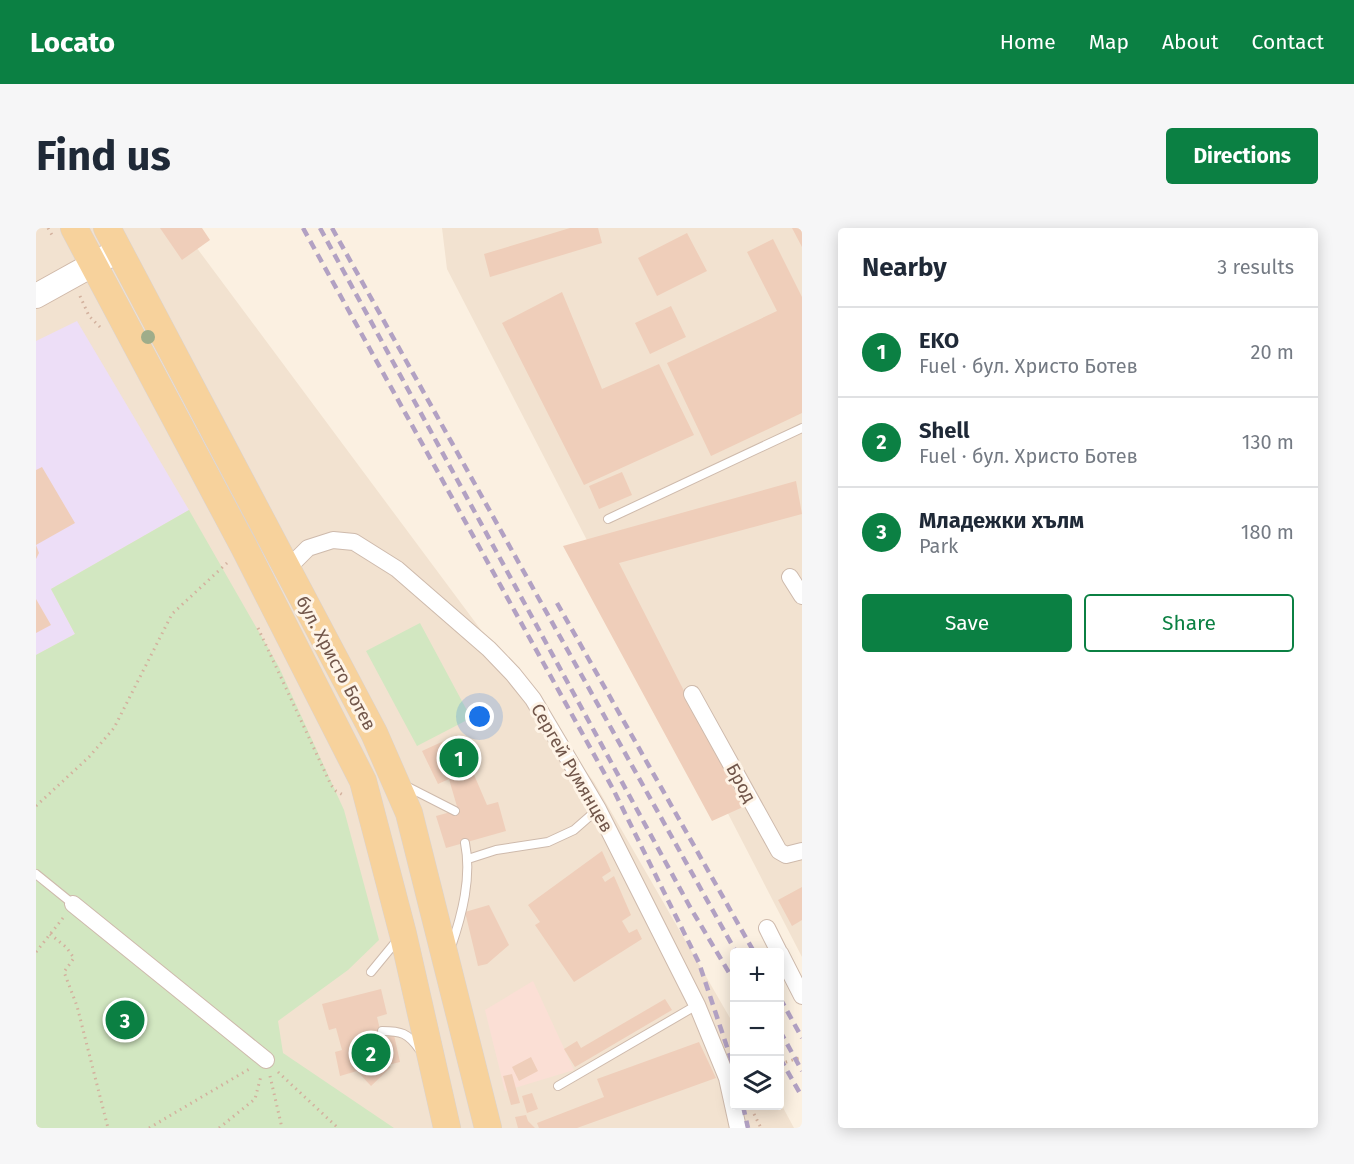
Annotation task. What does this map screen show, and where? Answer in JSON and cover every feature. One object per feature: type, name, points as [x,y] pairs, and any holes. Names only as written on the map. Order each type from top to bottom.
[{"type":"main road","name":"бул. Христо Ботев","points":[[74,228],[244,547],[363,781],[403,934],[444,1123]]},
{"type":"main road","name":"бул. Христо Ботев","points":[[113,239],[374,733],[396,781],[409,813],[488,1128]]},
{"type":"street","points":[[36,296],[94,264],[113,239]]},
{"type":"street","name":"Сергей Румянцев","points":[[286,570],[308,548],[333,540],[354,542],[397,569],[489,649],[513,674],[533,699],[598,809],[697,1005],[727,1078],[738,1128]]},
{"type":"street","points":[[790,577],[802,596]]},
{"type":"street","name":"Брод","points":[[692,694],[779,850],[786,855],[802,851]]},
{"type":"street","points":[[73,904],[266,1060]]},
{"type":"street","points":[[767,928],[777,948]]},
{"type":"street","points":[[784,959],[796,972],[802,996]]},
{"type":"lane","points":[[608,519],[802,428]]},
{"type":"lane","points":[[396,781],[455,811]]},
{"type":"lane","points":[[468,859],[496,850],[548,842],[574,830],[598,809]]},
{"type":"lane","points":[[447,959],[460,919],[468,859],[465,843]]},
{"type":"lane","points":[[36,874],[73,904]]},
{"type":"lane","points":[[371,972],[403,934]]},
{"type":"lane","points":[[558,1086],[697,1005]]},
{"type":"lane","points":[[382,1031],[399,1031],[409,1035],[431,1065]]},
{"type":"path","points":[[36,806],[88,757],[114,728],[172,614],[244,547]]},
{"type":"path","points":[[253,617],[331,785],[342,795],[352,796]]},
{"type":"path","points":[[36,952],[73,904]]},
{"type":"path","points":[[50,934],[66,947],[74,958],[64,972],[77,1006],[108,1128]]},
{"type":"path","points":[[784,1063],[802,1058]]},
{"type":"path","points":[[149,1128],[266,1060]]},
{"type":"path","points":[[219,1128],[255,1099],[266,1060]]},
{"type":"path","points":[[266,1060],[282,1128]]},
{"type":"path","points":[[266,1060],[338,1128]]},
{"type":"path","points":[[752,1110],[761,1128]]},
{"type":"shaded area","points":[[36,228],[182,228],[594,782],[730,1018],[730,1110],[784,1109],[794,1128],[36,1128]]},
{"type":"shaded area","points":[[442,228],[802,228],[802,957],[447,269]]},
{"type":"shaded area","points":[[77,321],[189,510],[51,589],[75,634],[36,655],[36,341]]},
{"type":"shaded area","points":[[533,981],[574,1070],[505,1091],[485,1010]]},
{"type":"green space","points":[[189,510],[279,667],[344,810],[379,940],[348,970],[278,1021],[283,1053],[394,1128],[36,1128],[36,655],[75,634],[51,589]]},
{"type":"green space","points":[[420,623],[471,718],[417,746],[366,651]]},
{"type":"building","points":[[160,228],[202,228],[210,240],[182,260]]},
{"type":"building","points":[[570,228],[598,228],[602,243],[490,277],[484,254]]},
{"type":"building","points":[[792,228],[802,228],[802,247]]},
{"type":"building","points":[[687,233],[707,271],[657,296],[638,258]]},
{"type":"building","points":[[773,239],[802,297],[802,413],[711,456],[667,363],[777,311],[747,252]]},
{"type":"building","points":[[562,292],[602,389],[659,364],[694,435],[584,485],[502,323]]},
{"type":"building","points":[[671,306],[686,337],[650,354],[635,323]]},
{"type":"building","points":[[42,467],[75,523],[36,545],[36,470]]},
{"type":"building","points":[[622,472],[632,495],[599,509],[589,486]]},
{"type":"building","points":[[796,481],[802,514],[619,563],[743,807],[712,821],[563,546]]},
{"type":"building","points":[[36,599],[51,625],[36,633]]},
{"type":"building","points":[[457,735],[487,805],[498,802],[506,831],[446,848],[436,816],[458,810],[449,779],[438,784],[422,751]]},
{"type":"building","points":[[602,851],[611,871],[602,877],[605,882],[614,876],[631,915],[622,921],[629,933],[637,929],[642,939],[574,982],[535,925],[540,922],[528,905]]},
{"type":"building","points":[[802,887],[802,920],[792,926],[778,900]]},
{"type":"building","points":[[489,905],[509,945],[487,964],[478,966],[465,912]]},
{"type":"building","points":[[381,989],[387,1014],[377,1017],[382,1038],[394,1035],[400,1062],[388,1065],[391,1067],[371,1086],[357,1071],[340,1076],[335,1052],[342,1050],[336,1028],[329,1030],[322,1004]]},
{"type":"building","points":[[665,999],[672,1010],[575,1067],[564,1049],[577,1041],[581,1048]]},
{"type":"building","points":[[699,1042],[716,1078],[577,1128],[539,1128],[537,1123],[604,1097],[597,1079]]},
{"type":"building","points":[[531,1057],[538,1071],[519,1081],[512,1067]]},
{"type":"building","points":[[512,1074],[520,1103],[511,1105],[503,1076]]},
{"type":"building","points":[[532,1093],[538,1109],[527,1113],[522,1096]]},
{"type":"building","points":[[526,1115],[535,1128],[518,1128],[515,1117]]},
{"type":"railway","points":[[303,228],[613,789],[699,963],[730,1056]]},
{"type":"railway","points":[[320,228],[690,907],[730,974]]},
{"type":"railway","points":[[332,228],[734,948]]},
{"type":"railway","points":[[557,603],[752,948]]},
{"type":"railway","points":[[782,1002],[802,1038]]},
{"type":"railway","points":[[784,1038],[802,1071]]},
{"type":"railway","points":[[784,1065],[802,1097]]},
{"type":"railway","points":[[744,1110],[748,1128]]},
{"type":"place","name":"EKO","points":[[459,758]]},
{"type":"place","name":"Младежки хълм","points":[[125,1020]]},
{"type":"place","name":"Shell","points":[[371,1053]]}]
